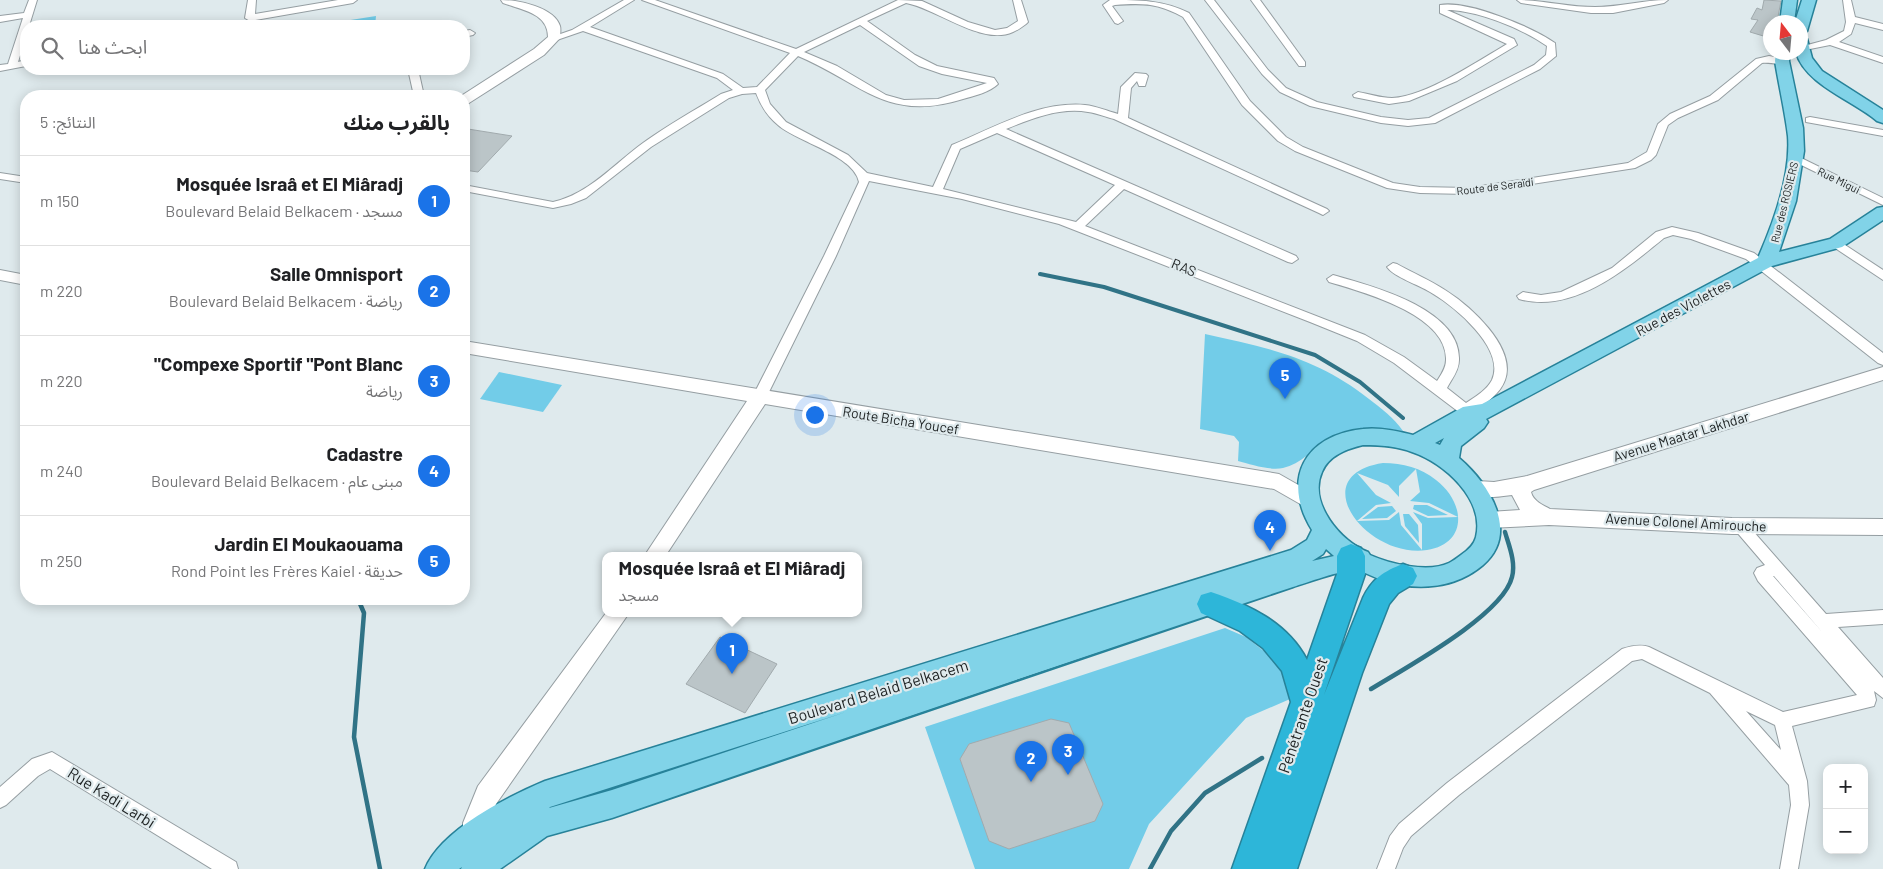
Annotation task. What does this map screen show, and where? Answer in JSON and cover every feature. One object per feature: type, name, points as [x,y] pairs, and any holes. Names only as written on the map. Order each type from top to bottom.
[{"type":"highway","name":"Pénétrante Ouest","points":[[1249,869],[1351,574],[1354,559]]},
{"type":"highway","name":"Pénétrante Ouest","points":[[1280,869],[1347,673],[1380,593],[1392,581],[1403,576]]},
{"type":"highway","points":[[1211,604],[1238,614],[1263,630],[1283,650],[1298,674],[1306,700]]},
{"type":"main road","points":[[470,96],[539,52],[554,38],[554,26],[545,15],[507,0]]},
{"type":"main road","points":[[1788,15],[1790,0]]},
{"type":"main road","points":[[1804,15],[1809,0]]},
{"type":"main road","name":"Rue des ROSIERS","points":[[1764,264],[1777,238],[1796,158],[1796,139],[1783,60]]},
{"type":"main road","points":[[1806,60],[1817,74],[1883,118]]},
{"type":"main road","name":"Rue des Violettes","points":[[1475,414],[1764,264],[1836,243],[1883,212]]},
{"type":"main road","points":[[0,275],[20,279]]},
{"type":"main road","name":"Route Bicha Youcef","points":[[470,348],[1279,482]]},
{"type":"main road","name":"Avenue Maatar Lakhdar","points":[[1477,489],[1494,490],[1527,484],[1883,373]]},
{"type":"main road","points":[[658,552],[760,396]]},
{"type":"main road","points":[[1415,444],[1475,414]]},
{"type":"main road","points":[[1448,461],[1448,449],[1455,437],[1475,414]]},
{"type":"main road","points":[[1363,437],[1388,437],[1415,444],[1448,461],[1469,479],[1477,489],[1485,504],[1489,520],[1487,541],[1476,559],[1457,571],[1432,577],[1403,576],[1386,572],[1354,559],[1324,530],[1315,516],[1309,501],[1308,485],[1311,470],[1322,454],[1340,443],[1363,437]]},
{"type":"main road","points":[[1279,482],[1298,478],[1311,470]]},
{"type":"main road","points":[[1279,482],[1309,501]]},
{"type":"main road","points":[[1527,484],[1522,490],[1523,499],[1531,508],[1549,517]]},
{"type":"main road","name":"Avenue Colonel Amirouche","points":[[1489,520],[1549,517],[1740,526],[1883,527]]},
{"type":"main road","name":"Boulevard Belaid Belkacem","points":[[439,869],[474,834],[503,816],[545,795],[1298,558],[1315,547],[1324,530]]},
{"type":"main road","name":"Boulevard Belaid Belkacem","points":[[479,866],[540,824],[612,804],[1004,672],[1354,559]]},
{"type":"main road","points":[[479,866],[474,834],[477,814],[486,795],[615,617]]},
{"type":"street","points":[[26,20],[33,0]]},
{"type":"street","points":[[250,20],[252,0]]},
{"type":"street","points":[[259,20],[353,0]]},
{"type":"street","points":[[554,38],[569,35],[630,0]]},
{"type":"street","points":[[646,0],[826,64],[888,100],[906,104],[928,104],[958,98],[993,84],[991,80],[944,72],[931,67],[914,58],[861,20]]},
{"type":"street","points":[[470,189],[552,205],[567,202],[582,196],[647,145],[709,105],[725,96],[742,91],[760,90],[796,52],[904,0],[930,6],[978,30],[999,33],[1016,29],[1023,22],[1017,0]]},
{"type":"street","points":[[1118,21],[1107,5],[1113,2],[1146,0]]},
{"type":"street","name":"Route de Seraïdi","points":[[1146,0],[1172,8],[1186,15],[1246,103],[1282,139],[1299,149],[1391,186],[1420,190],[1468,191],[1631,166],[1647,158],[1652,153],[1663,124],[1674,116],[1714,98],[1759,61],[1764,60]]},
{"type":"street","points":[[1210,0],[1265,72],[1283,90],[1314,104],[1381,120],[1408,123],[1431,121],[1537,67],[1550,56],[1552,45],[1533,33],[1474,12],[1450,6],[1444,7],[1443,11],[1451,16],[1500,35],[1511,41],[1512,45],[1430,89],[1405,100],[1392,101],[1358,95]]},
{"type":"street","points":[[1255,0],[1302,64]]},
{"type":"street","points":[[1521,0],[1591,10],[1613,10],[1664,0]]},
{"type":"street","points":[[1808,44],[1830,42],[1848,33],[1851,26],[1847,0]]},
{"type":"street","points":[[0,19],[28,15]]},
{"type":"street","points":[[1850,19],[1883,27]]},
{"type":"street","points":[[583,28],[720,76],[742,91]]},
{"type":"street","points":[[12,66],[20,40]]},
{"type":"street","points":[[1830,42],[1883,60]]},
{"type":"street","points":[[0,68],[20,64]]},
{"type":"street","points":[[414,75],[418,90]]},
{"type":"street","points":[[1123,119],[1126,87],[1138,75],[1144,76],[1142,84]]},
{"type":"street","points":[[760,90],[763,103],[794,133],[844,158],[864,176],[864,182],[830,256],[760,396]]},
{"type":"street","points":[[936,191],[956,147],[1040,113],[1062,109],[1085,108],[1123,119],[1323,211]]},
{"type":"street","points":[[1810,120],[1883,133]]},
{"type":"street","points":[[999,130],[1292,259]]},
{"type":"street","name":"Rue Migui","points":[[1796,158],[1883,202]]},
{"type":"street","points":[[0,176],[20,179]]},
{"type":"street","name":"RAS","points":[[864,176],[936,191],[1078,226],[1361,338],[1399,360],[1475,414]]},
{"type":"street","points":[[1078,226],[1123,184]]},
{"type":"street","points":[[1523,296],[1541,298],[1563,296],[1616,270],[1660,235],[1672,231],[1694,236],[1750,256],[1764,264],[1883,360]]},
{"type":"street","points":[[1836,243],[1883,276]]},
{"type":"street","points":[[1393,267],[1446,296],[1469,315],[1495,347],[1502,369],[1499,380],[1475,414]]},
{"type":"street","points":[[1333,279],[1367,288],[1392,298],[1434,322],[1442,330],[1452,349],[1454,358],[1452,367],[1439,390]]},
{"type":"street","points":[[1740,526],[1883,690]]},
{"type":"street","points":[[1386,869],[1396,842],[1412,824],[1453,789],[1628,654],[1644,652],[1782,720],[1868,700],[1869,698],[1763,576],[1762,572],[1777,568]]},
{"type":"street","points":[[1823,621],[1883,617]]},
{"type":"street","points":[[1712,686],[1798,781]]},
{"type":"street","points":[[1782,720],[1798,781],[1800,806],[1789,869]]},
{"type":"street","name":"Rue Kadi Larbi","points":[[0,799],[37,765],[45,760],[52,760],[229,869]]},
{"type":"shaded area","points":[[376,16],[376,20],[350,20]]},
{"type":"shaded area","points":[[1205,334],[1250,344],[1292,356],[1311,364],[1350,385],[1378,406],[1403,431],[1364,429],[1345,431],[1328,439],[1296,463],[1278,469],[1238,461],[1239,442],[1234,436],[1200,429]]},
{"type":"shaded area","points":[[499,372],[562,385],[543,412],[480,399]]},
{"type":"shaded area","points":[[1383,463],[1405,465],[1418,469],[1436,480],[1446,489],[1453,499],[1458,517],[1429,503],[1410,501],[1420,492],[1416,469],[1399,486],[1399,497],[1388,485],[1357,473]]},
{"type":"shaded area","points":[[1357,473],[1376,495],[1391,503],[1376,505],[1357,521],[1346,498],[1348,483]]},
{"type":"shaded area","points":[[1414,505],[1427,505],[1448,515],[1428,516],[1413,509]]},
{"type":"shaded area","points":[[1392,506],[1396,511],[1387,518],[1362,519],[1378,507]]},
{"type":"shaded area","points":[[1399,512],[1401,525],[1422,550],[1404,549],[1383,542],[1365,530],[1358,521],[1389,520]]},
{"type":"shaded area","points":[[1413,512],[1428,518],[1458,517],[1456,531],[1450,539],[1441,546],[1422,550],[1422,524]]},
{"type":"shaded area","points":[[1403,514],[1409,514],[1418,525],[1419,543],[1405,526]]},
{"type":"shaded area","points":[[1225,628],[1246,637],[1284,667],[1297,696],[1246,718],[1149,824],[1129,869],[975,869],[925,727]]},
{"type":"building","points":[[1764,0],[1781,1],[1778,15],[1763,15],[1763,36],[1750,32],[1758,20],[1751,19],[1757,8],[1762,10]]},
{"type":"building","points":[[470,129],[512,136],[478,172],[470,171]]},
{"type":"building","points":[[720,637],[777,664],[745,713],[686,684]]},
{"type":"building","points":[[1051,719],[1069,723],[1103,804],[1095,821],[1009,849],[989,841],[960,759],[969,744]]},
{"type":"waterway","points":[[1040,274],[1104,287],[1315,355],[1360,382],[1403,418]]},
{"type":"waterway","points":[[1371,689],[1472,624],[1491,608],[1505,592],[1513,571],[1512,554],[1505,532]]},
{"type":"waterway","points":[[361,605],[364,613],[354,737],[380,869]]},
{"type":"waterway","points":[[1150,869],[1171,831],[1205,793],[1262,758]]},
{"type":"place","name":"Jardin El Moukaouama","points":[[1285,399]]},
{"type":"place","name":"Cadastre","points":[[1270,551]]},
{"type":"place","name":"Mosquée Israâ et El Miâradj","points":[[732,674]]},
{"type":"place","name":"Compexe Sportif \"Pont Blanc\"","points":[[1068,775]]},
{"type":"place","name":"Salle Omnisport","points":[[1031,782]]}]
